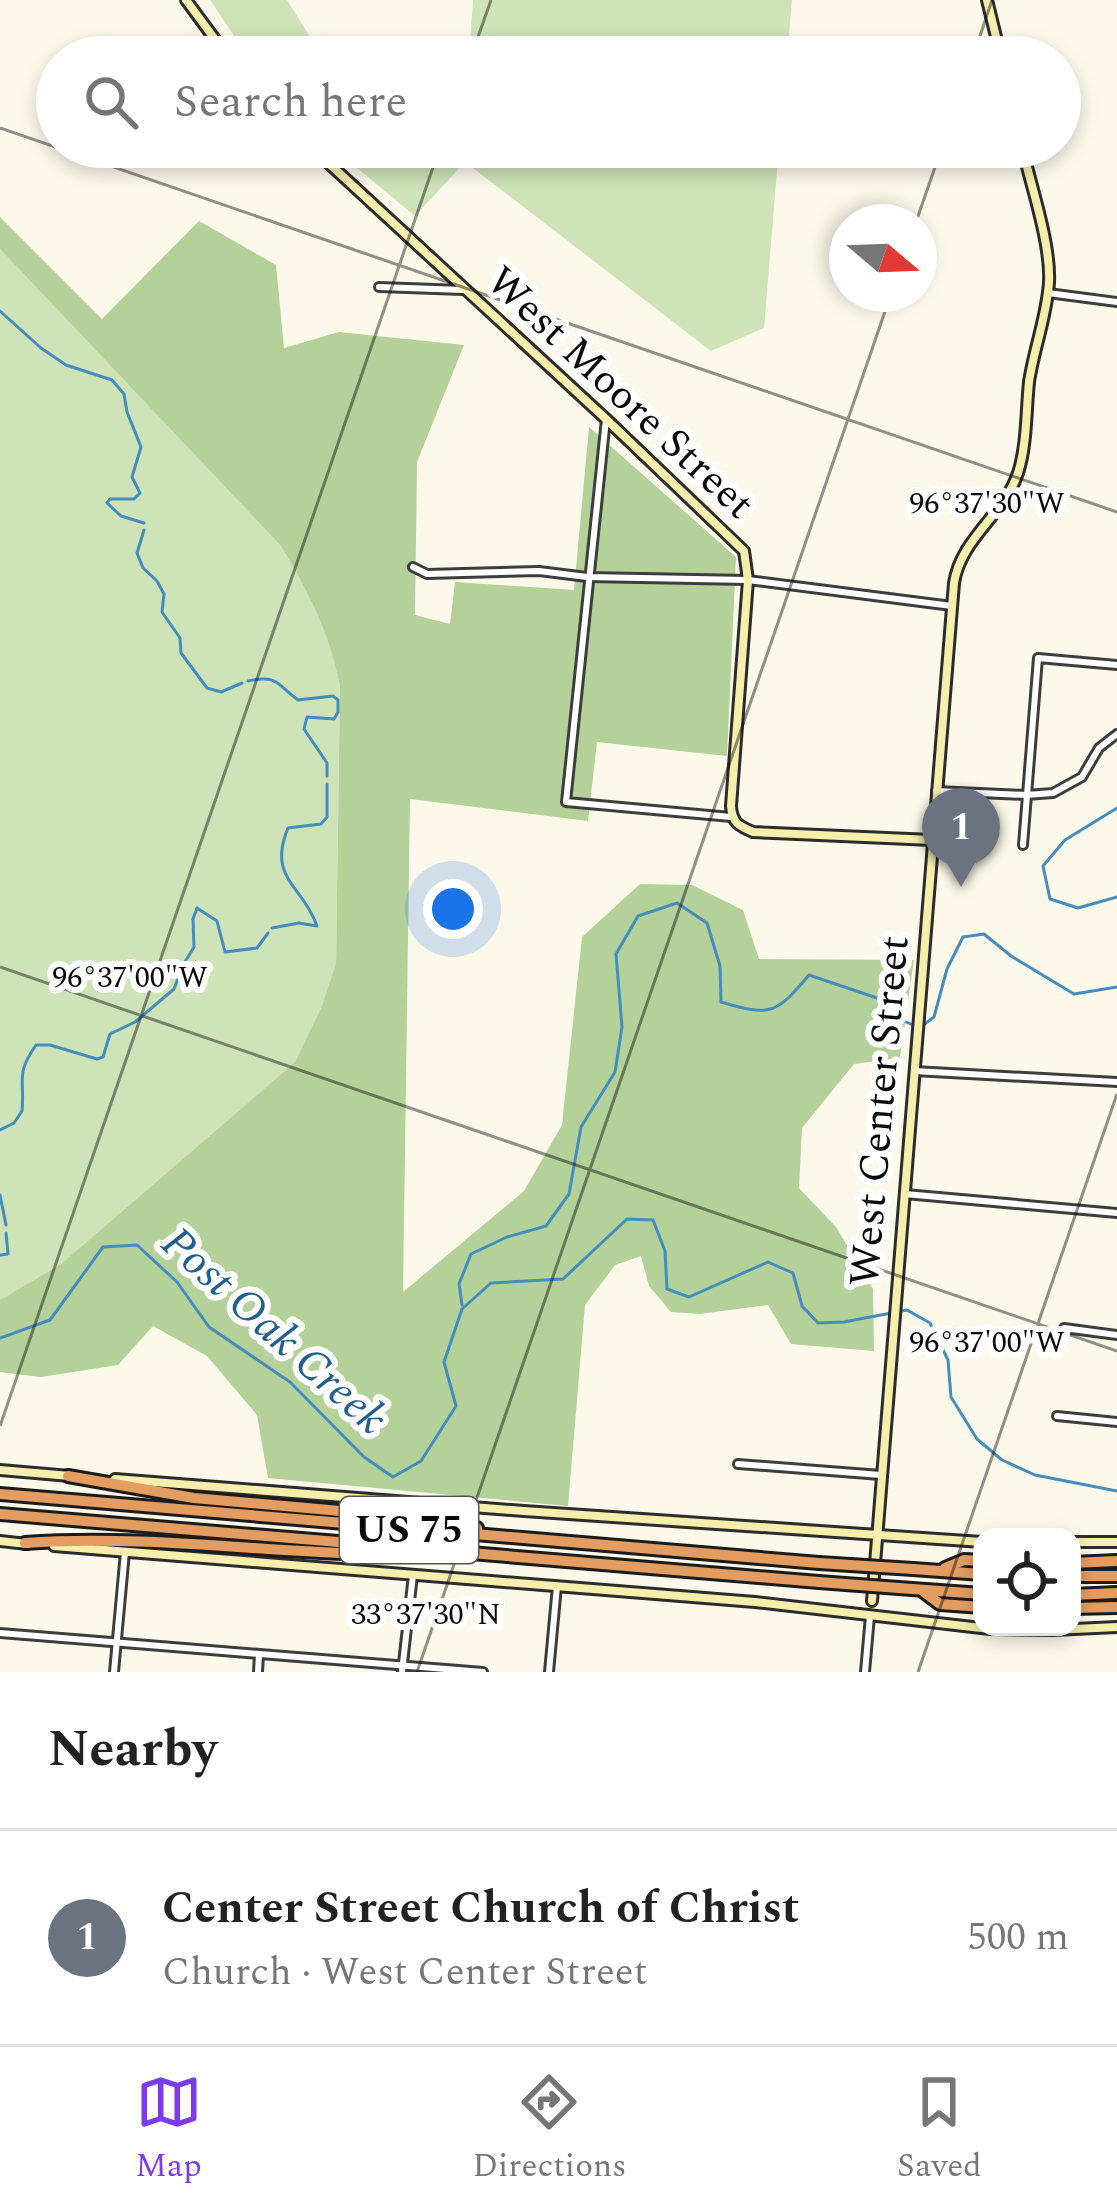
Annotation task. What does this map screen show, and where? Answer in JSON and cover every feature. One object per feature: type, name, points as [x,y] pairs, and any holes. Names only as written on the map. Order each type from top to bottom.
[{"type":"highway","points":[[68,1476],[194,1498],[396,1516],[551,1539]]},
{"type":"highway","name":"US 75","points":[[0,1494],[973,1573]]},
{"type":"highway","name":"US 75","points":[[0,1514],[973,1593]]},
{"type":"highway","points":[[25,1544],[81,1539],[355,1555],[482,1555]]},
{"type":"highway","points":[[938,1571],[973,1560]]},
{"type":"highway","points":[[1081,1563],[1117,1561]]},
{"type":"highway","points":[[1081,1576],[1117,1576]]},
{"type":"highway","points":[[917,1589],[940,1604],[973,1606]]},
{"type":"highway","points":[[1081,1595],[1117,1593]]},
{"type":"highway","points":[[1081,1609],[1117,1607]]},
{"type":"street","points":[[186,0],[213,36]]},
{"type":"street","points":[[987,0],[996,36]]},
{"type":"street","name":"West Moore Street","points":[[334,168],[736,542],[747,561],[748,580],[731,818]]},
{"type":"street","name":"West Center Street","points":[[872,1601],[956,567],[1008,494],[1018,472],[1030,373],[1048,293],[1048,256],[1027,168]]},
{"type":"street","points":[[379,286],[467,290]]},
{"type":"street","points":[[1048,293],[1117,302]]},
{"type":"street","points":[[606,419],[566,802],[731,818],[753,832],[932,840]]},
{"type":"street","points":[[413,566],[427,574],[539,571],[587,577],[748,580],[952,606]]},
{"type":"street","points":[[1023,845],[1038,658],[1117,665]]},
{"type":"street","points":[[936,791],[1053,793],[1082,777],[1100,748],[1117,734]]},
{"type":"street","points":[[914,1071],[1117,1082]]},
{"type":"street","points":[[904,1194],[1117,1213]]},
{"type":"street","points":[[1064,1328],[1117,1334]]},
{"type":"street","points":[[1058,1416],[1117,1422]]},
{"type":"street","points":[[737,1464],[881,1475]]},
{"type":"street","points":[[0,1471],[973,1541]]},
{"type":"street","points":[[0,1541],[871,1613],[990,1629],[1117,1627]]},
{"type":"street","points":[[1081,1542],[1117,1542]]},
{"type":"street","points":[[114,1672],[125,1552]]},
{"type":"street","points":[[403,1669],[413,1575]]},
{"type":"street","points":[[548,1672],[557,1586]]},
{"type":"street","points":[[865,1672],[871,1613]]},
{"type":"street","points":[[0,1633],[483,1672]]},
{"type":"street","points":[[258,1672],[260,1654]]},
{"type":"green space","points":[[210,0],[287,0],[310,36],[234,36]]},
{"type":"green space","points":[[473,0],[792,0],[789,36],[470,36]]},
{"type":"green space","points":[[357,168],[459,168],[415,216]]},
{"type":"green space","points":[[473,168],[777,168],[764,328],[711,351]]},
{"type":"green space","points":[[0,217],[102,319],[199,221],[276,265],[284,348],[339,332],[464,345],[417,462],[415,615],[450,624],[455,582],[574,590],[589,427],[736,557],[727,756],[597,742],[588,821],[410,799],[403,1292],[524,1191],[562,1125],[582,937],[640,884],[692,885],[743,910],[759,959],[914,960],[900,1058],[854,1064],[802,1128],[799,1188],[836,1227],[873,1289],[874,1351],[791,1344],[768,1305],[700,1314],[671,1312],[649,1286],[641,1256],[615,1265],[585,1305],[568,1506],[268,1478],[257,1415],[207,1356],[153,1326],[118,1365],[41,1377],[0,1372],[0,1300],[61,1264],[295,1062],[336,963],[340,686],[317,613],[281,546],[0,249]]},
{"type":"green space","points":[[0,249],[281,546],[317,613],[340,686],[336,963],[295,1062],[61,1264],[0,1300]]},
{"type":"waterway","points":[[0,311],[66,365],[112,380],[124,394],[141,447],[132,477],[140,493],[134,499],[107,503],[121,516],[144,523]]},
{"type":"waterway","points":[[144,530],[137,553],[164,594],[162,612],[180,638],[181,653],[207,688],[221,692],[242,683]]},
{"type":"waterway","points":[[248,681],[271,680],[298,700],[333,696],[338,700],[334,719],[307,717],[304,729],[327,763],[327,776]]},
{"type":"waterway","points":[[272,928],[299,923],[317,926],[289,881],[282,859],[288,828],[321,824],[327,817],[327,784]]},
{"type":"waterway","points":[[1117,808],[1065,840],[1043,866],[1050,899],[1078,908],[1117,897]]},
{"type":"waterway","points":[[462,1305],[459,1284],[471,1254],[546,1226],[569,1194],[581,1127],[615,1072],[622,1027],[616,954],[638,916],[677,903],[707,923],[720,966],[721,1002],[751,1010],[771,1009],[809,975],[877,998],[897,1018],[913,1025]]},
{"type":"waterway","points":[[0,1130],[14,1123],[22,1111],[23,1071],[36,1045],[103,1057],[110,1034],[135,1022],[174,989],[194,947],[197,908],[217,921],[225,952],[257,948],[268,933]]},
{"type":"waterway","points":[[922,1026],[934,1017],[947,969],[963,937],[984,934],[1074,994],[1117,987]]},
{"type":"waterway","points":[[0,1195],[6,1225]]},
{"type":"waterway","name":"Post Oak Creek","points":[[0,1338],[50,1320],[103,1247],[137,1245],[177,1282],[209,1327],[290,1382],[364,1457],[393,1477],[421,1461],[456,1406],[444,1362],[462,1309],[491,1283],[563,1279],[627,1219],[653,1220],[665,1251],[667,1289],[689,1297],[768,1262],[793,1273],[802,1306],[818,1323],[907,1310],[930,1323],[948,1360],[951,1397],[977,1439],[1002,1460],[1035,1475],[1117,1491]]},
{"type":"waterway","points":[[0,1255],[8,1254],[6,1233]]},
{"type":"place","name":"Center Street Church of Christ","points":[[961,887]]}]
